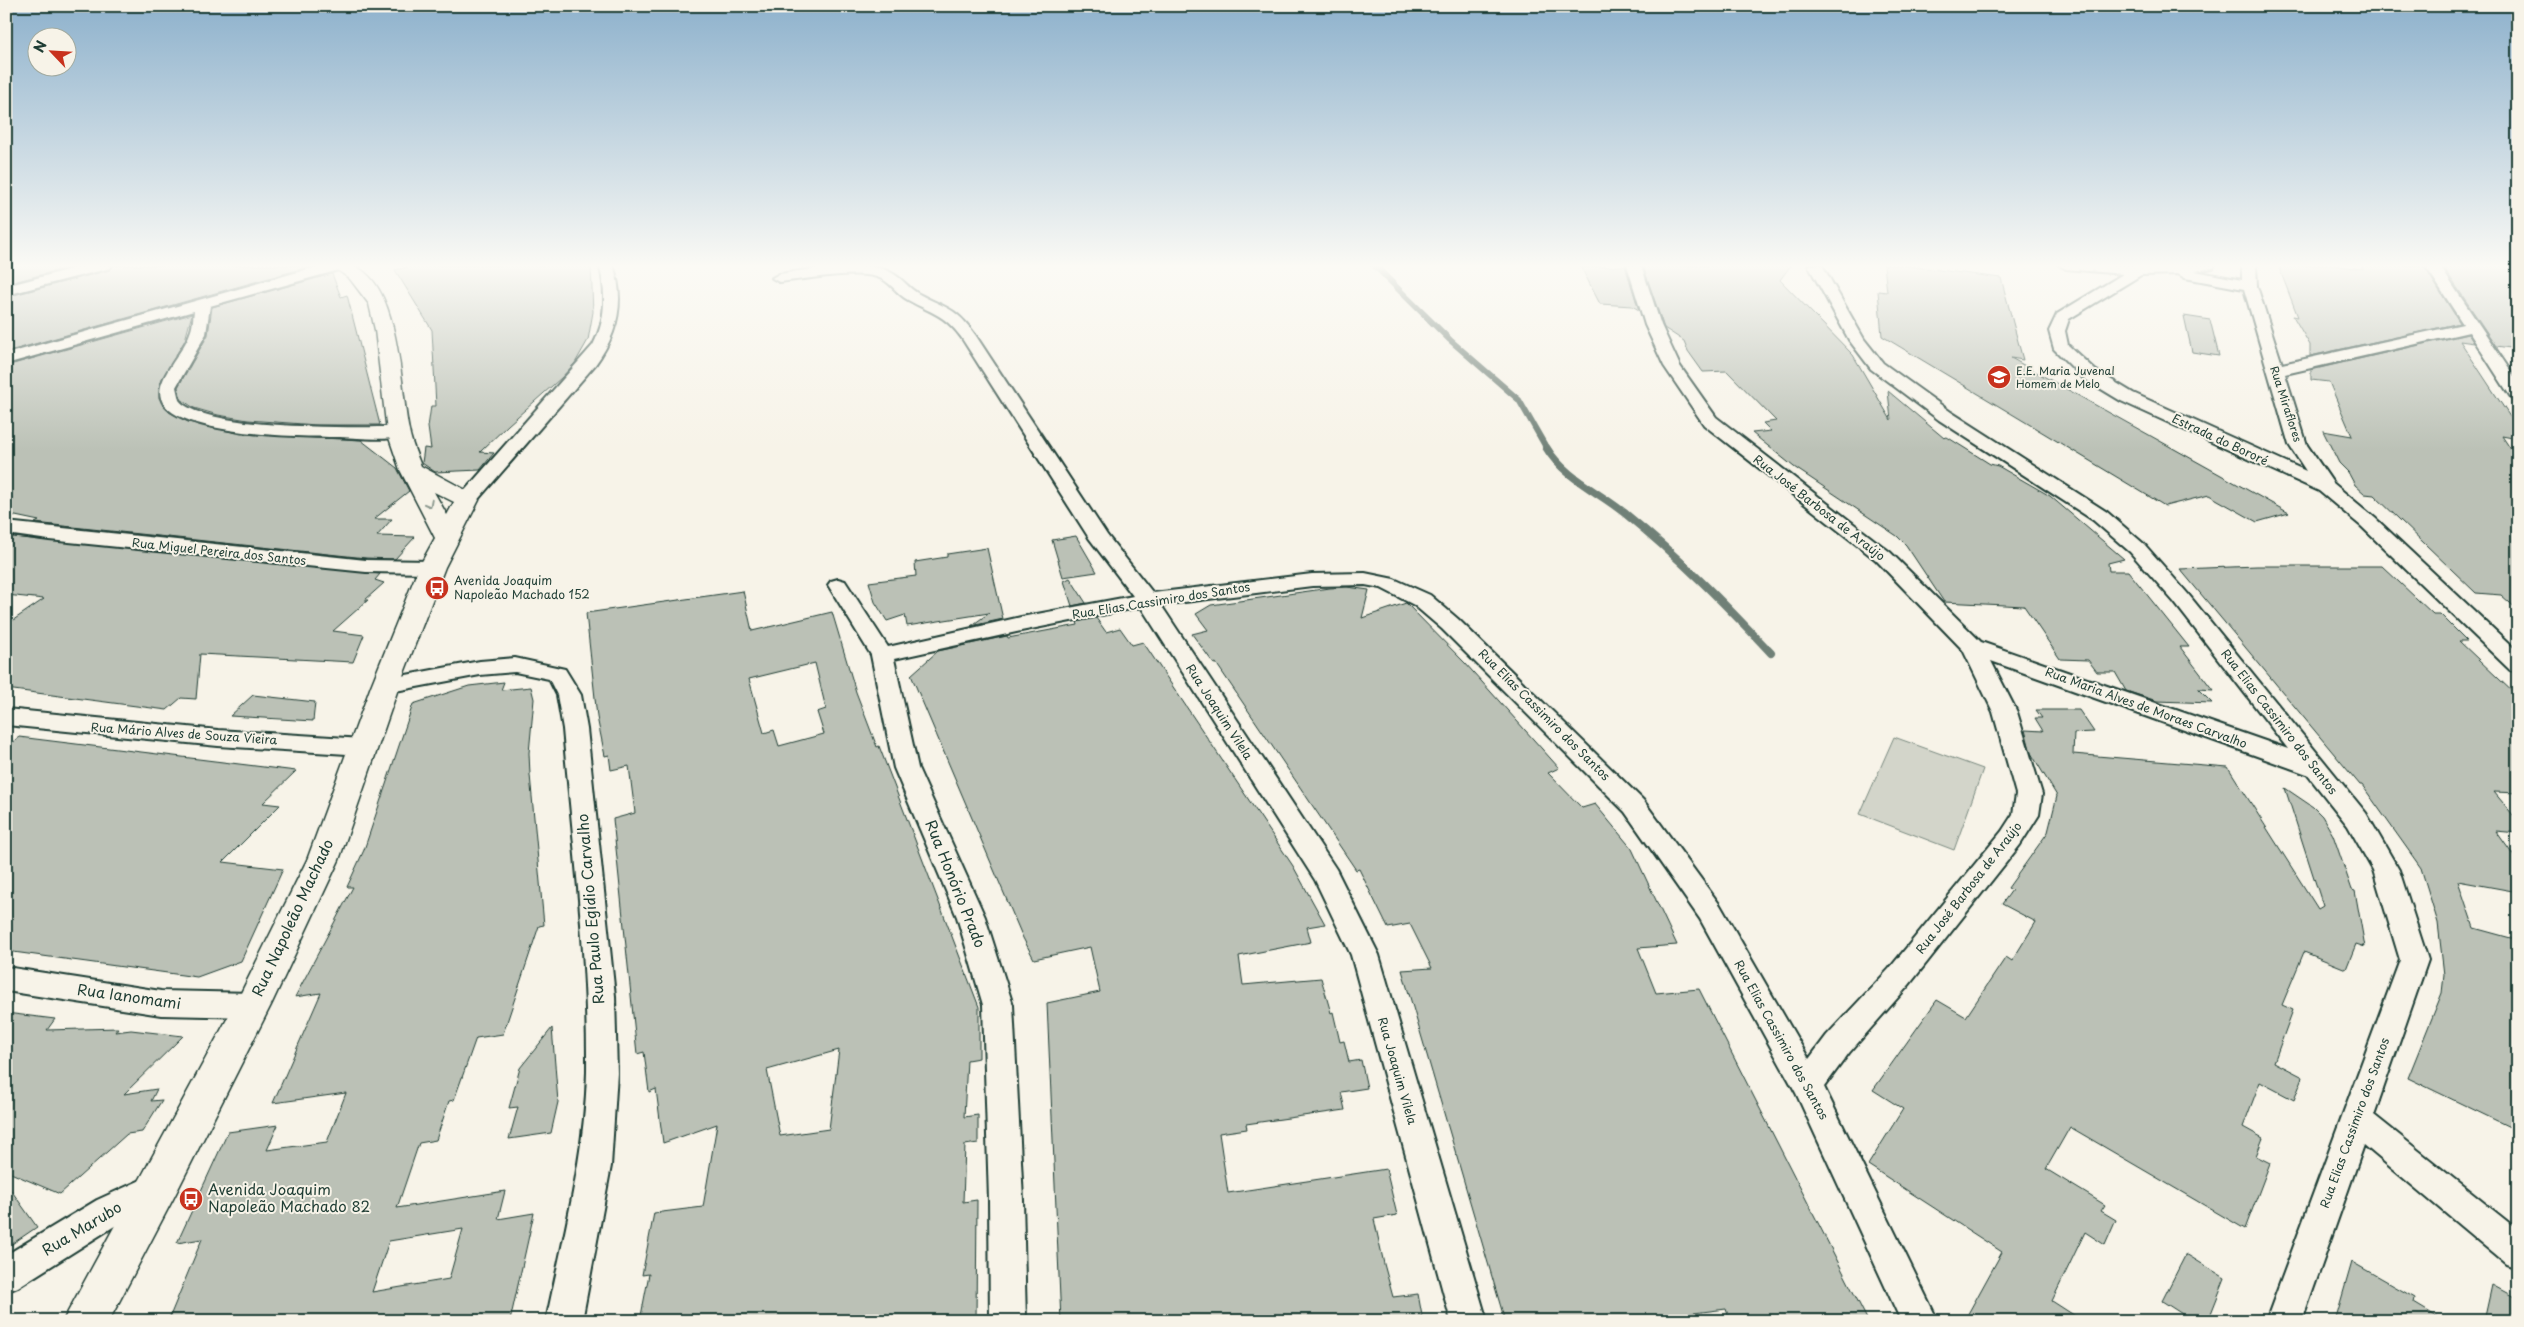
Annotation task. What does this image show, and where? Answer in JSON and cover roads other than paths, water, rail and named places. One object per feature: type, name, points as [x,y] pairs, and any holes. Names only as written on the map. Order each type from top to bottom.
[{"type":"main road","points":[[383,327],[388,350],[398,432],[439,552]]},
{"type":"main road","points":[[411,470],[467,500]]},
{"type":"main road","name":"Rua Napoleão Machado","points":[[85,1321],[159,1186],[253,1005],[323,860],[385,686],[439,552],[467,500]]},
{"type":"street","points":[[6,359],[121,327]]},
{"type":"street","points":[[199,327],[198,334],[168,387],[168,395],[174,407],[203,420],[246,427],[398,432]]},
{"type":"street","points":[[467,500],[589,362],[604,340],[607,327]]},
{"type":"street","name":"Rua Joaquim Vilela","points":[[960,327],[968,336],[1098,538],[1147,600],[1327,876],[1364,955],[1469,1321]]},
{"type":"street","name":"Rua José Barbosa de Araújo","points":[[1654,327],[1672,366],[1710,421],[1883,556],[1973,647],[2005,712],[2029,794],[2026,815],[1986,870],[1899,977],[1838,1044],[1808,1085]]},
{"type":"street","name":"Rua Elias Cassimiro dos Santos","points":[[1850,327],[1877,366],[1945,416],[2100,516],[2137,548],[2181,598],[2318,769],[2357,820],[2386,870],[2414,960],[2284,1321]]},
{"type":"street","name":"Estrada do Bororé","points":[[2058,327],[2058,339],[2068,356],[2089,374],[2126,397],[2326,487],[2381,535],[2518,665]]},
{"type":"street","name":"Rua Miraflores","points":[[2262,327],[2298,445],[2326,487]]},
{"type":"street","points":[[2275,371],[2472,327],[2518,395]]},
{"type":"street","name":"Rua Miguel Pereira dos Santos","points":[[6,528],[366,566],[439,552]]},
{"type":"street","name":"Rua Elias Cassimiro dos Santos","points":[[882,655],[1022,624],[1147,600],[1253,586],[1347,578],[1387,583],[1422,600],[1450,624],[1567,737],[1634,806],[1710,912],[1808,1085],[1920,1321]]},
{"type":"street","name":"Rua Honório Prado","points":[[838,585],[882,655],[906,768],[971,917],[998,1005],[1006,1200],[1008,1321]]},
{"type":"street","name":"Rua Maria Alves de Moraes Carvalho","points":[[1973,647],[2318,769]]},
{"type":"street","name":"Rua Paulo Egídio Carvalho","points":[[385,686],[480,668],[515,665],[557,674],[569,694],[575,729],[600,996],[602,1073],[595,1166],[564,1321]]},
{"type":"street","name":"Rua Mário Alves de Souza Vieira","points":[[6,717],[218,738],[363,747]]},
{"type":"street","name":"Rua Ianomami","points":[[6,979],[161,1003],[204,1006],[253,1005]]},
{"type":"street","points":[[2356,1119],[2518,1252]]},
{"type":"street","name":"Rua Marubo","points":[[6,1275],[108,1211],[159,1186]]},
{"type":"waterway","points":[[1437,327],[1519,400],[1547,449]]},
{"type":"waterway","points":[[1546,447],[1563,468],[1647,531],[1719,599],[1771,653]]},
{"type":"place","name":"E.E. Maria Juvenal Homem de Melo","points":[[1999,377]]},
{"type":"place","name":"Avenida Joaquim Napoleão Machado 152","points":[[437,588]]},
{"type":"place","name":"Avenida Joaquim Napoleão Machado 82","points":[[191,1199]]}]
